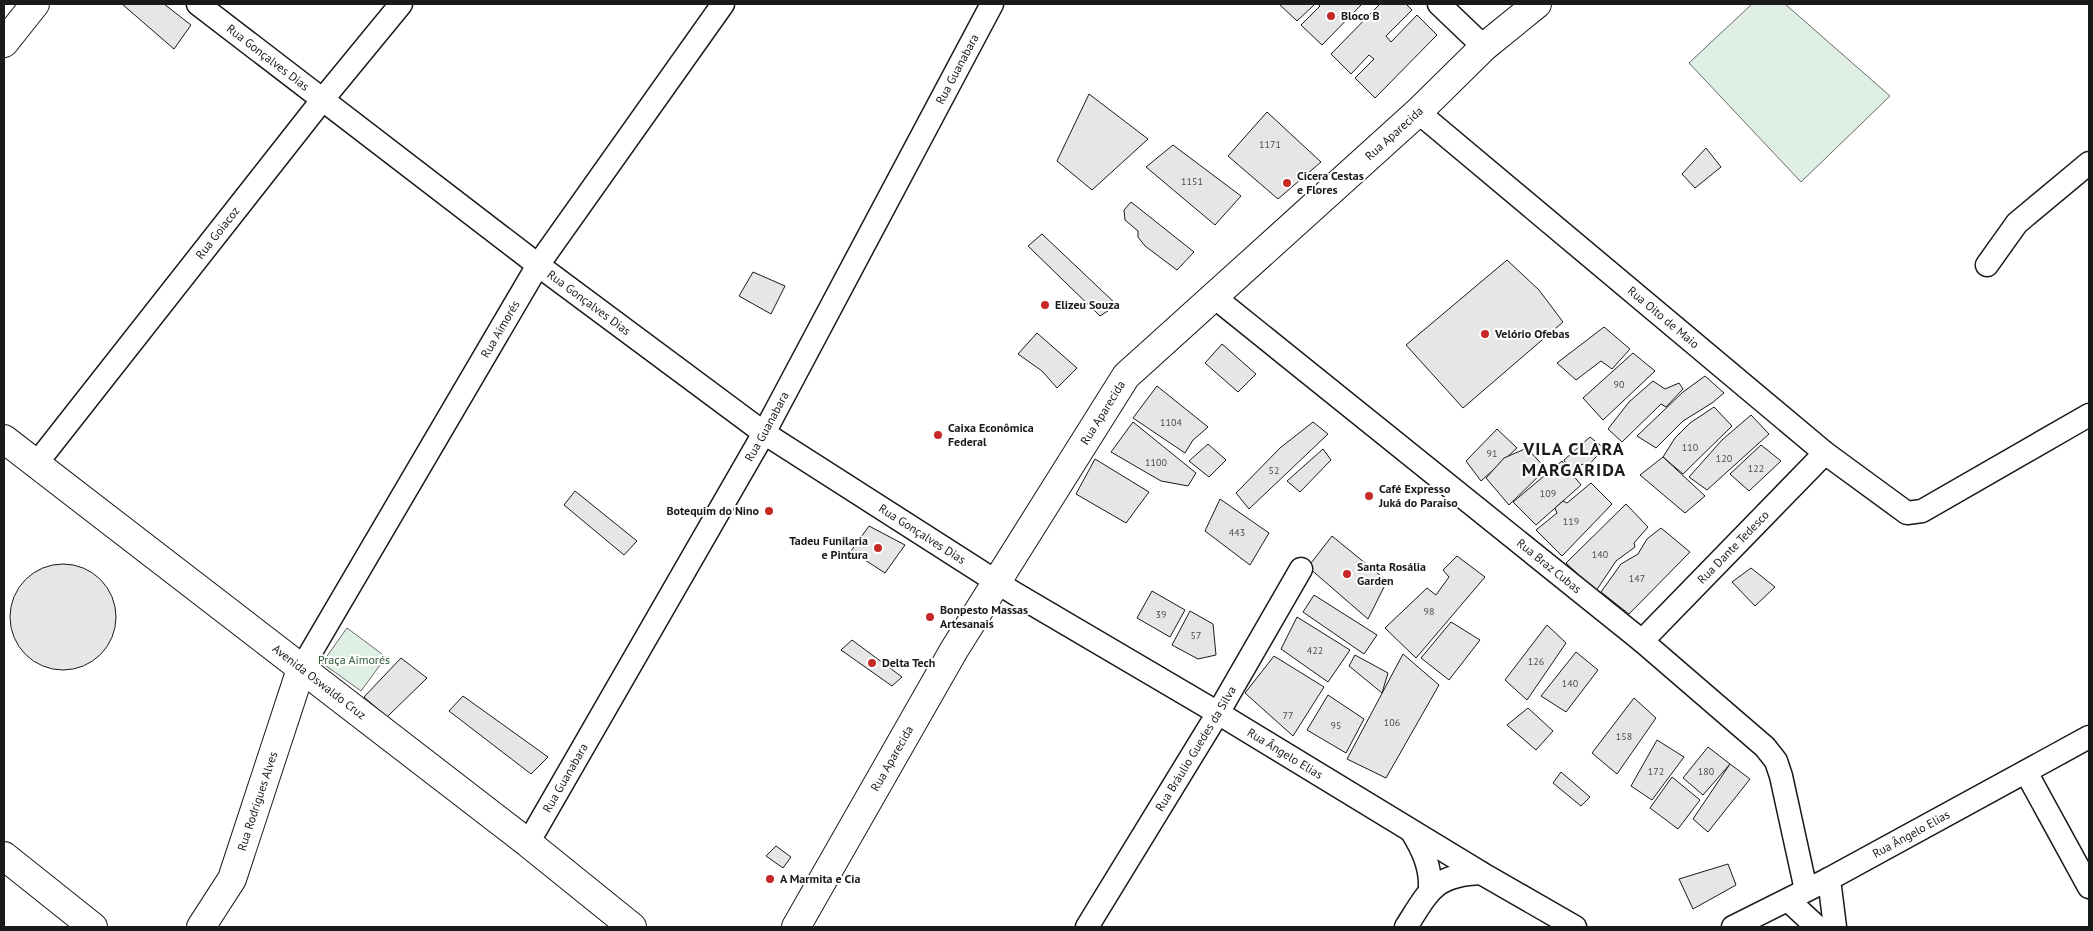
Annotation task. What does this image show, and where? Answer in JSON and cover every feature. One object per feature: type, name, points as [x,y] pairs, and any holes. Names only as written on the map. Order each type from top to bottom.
[{"type":"main road","points":[[4,43],[35,4]]},
{"type":"main road","name":"Rua Aparecida","points":[[796,927],[954,650],[1126,376],[1418,112],[1484,47],[1537,4]]},
{"type":"main road","name":"Avenida Oswaldo Cruz","points":[[4,438],[528,844],[632,927]]},
{"type":"main road","name":"Rua Rodrigues Alves","points":[[201,927],[232,879],[301,668]]},
{"type":"main road","points":[[4,856],[93,927]]},
{"type":"street","name":"Rua Gonçalves Dias","points":[[198,4],[324,98],[538,265],[764,433],[996,581]]},
{"type":"street","name":"Rua Goiacoz","points":[[36,464],[324,98],[401,4]]},
{"type":"street","name":"Rua Aimorés","points":[[301,668],[538,265],[722,4]]},
{"type":"street","name":"Rua Guanabara","points":[[528,844],[764,433],[992,4]]},
{"type":"street","points":[[1439,4],[1484,47]]},
{"type":"street","name":"Rua Oito de Maio","points":[[1418,112],[1826,454],[1907,513],[1915,514],[2089,415]]},
{"type":"street","points":[[1987,265],[2017,223],[2089,163]]},
{"type":"street","name":"Rua Braz Cubas","points":[[1213,296],[1642,641],[1766,747],[1776,761],[1781,776],[1797,895]]},
{"type":"street","name":"Rua Dante Tedesco","points":[[1642,641],[1826,454]]},
{"type":"street","name":"Rua Bráulio Guedes da Silva","points":[[1087,927],[1218,713],[1300,569]]},
{"type":"street","name":"Rua Ângelo Elias","points":[[996,581],[1218,713],[1481,874],[1574,927]]},
{"type":"street","name":"Rua Ângelo Elias","points":[[1733,927],[1829,879],[2089,737]]},
{"type":"street","points":[[2026,772],[2089,887]]},
{"type":"street","points":[[1406,927],[1430,889],[1431,876],[1428,862],[1412,831]]},
{"type":"street","points":[[1430,889],[1454,876],[1481,874]]},
{"type":"street","points":[[1829,879],[1835,927]]},
{"type":"street","points":[[1797,895],[1818,927]]},
{"type":"green space","points":[[1752,4],[1785,4],[1890,96],[1801,182],[1689,63]]},
{"type":"green space","name":"Praça Aimorés","points":[[347,628],[386,657],[361,691],[322,663]]},
{"type":"building","points":[[122,4],[164,4],[191,25],[174,49]]},
{"type":"building","name":"Bloco B","points":[[1279,4],[1315,4],[1297,21]]},
{"type":"building","name":"Bloco B","points":[[1318,4],[1362,4],[1322,45],[1301,25],[1320,6]]},
{"type":"building","points":[[1380,4],[1406,4],[1412,10],[1386,36],[1391,42],[1417,15],[1437,35],[1375,98],[1355,78],[1374,59],[1369,55],[1351,74],[1331,54]]},
{"type":"building","points":[[1089,94],[1148,139],[1092,190],[1057,161]]},
{"type":"building","points":[[1267,112],[1321,162],[1278,199],[1228,156]]},
{"type":"building","points":[[1173,145],[1241,196],[1215,225],[1146,167]]},
{"type":"building","points":[[1706,148],[1721,167],[1695,188],[1682,174]]},
{"type":"building","points":[[1131,202],[1194,252],[1177,270],[1145,246],[1138,237],[1138,231],[1125,220],[1124,210]]},
{"type":"building","points":[[1042,234],[1117,305],[1100,316],[1028,246]]},
{"type":"building","name":"Velório Ofebas","points":[[1507,260],[1539,290],[1563,322],[1463,408],[1406,345]]},
{"type":"building","points":[[753,272],[785,286],[771,314],[739,296]]},
{"type":"building","points":[[1604,327],[1630,349],[1612,369],[1601,361],[1576,380],[1557,363]]},
{"type":"building","points":[[1037,333],[1077,368],[1057,388],[1042,371],[1018,354]]},
{"type":"building","points":[[1222,344],[1256,374],[1238,392],[1205,363]]},
{"type":"building","points":[[1633,353],[1655,371],[1603,420],[1583,398]]},
{"type":"building","points":[[1705,376],[1724,393],[1683,421],[1656,448],[1637,436],[1683,392]]},
{"type":"building","points":[[1653,381],[1665,389],[1679,383],[1683,389],[1666,407],[1661,404],[1622,442],[1608,429],[1629,402]]},
{"type":"building","points":[[1157,386],[1208,427],[1193,440],[1185,453],[1133,418]]},
{"type":"building","points":[[1714,407],[1732,426],[1683,474],[1663,457],[1675,438],[1690,423]]},
{"type":"building","points":[[1751,415],[1769,434],[1707,490],[1689,477],[1722,440]]},
{"type":"building","points":[[1133,422],[1196,473],[1188,486],[1161,481],[1111,452]]},
{"type":"building","points":[[1313,422],[1328,434],[1249,509],[1236,493],[1280,448]]},
{"type":"building","points":[[1497,429],[1517,448],[1481,481],[1466,461]]},
{"type":"building","points":[[1590,437],[1604,448],[1587,467],[1582,464],[1573,475],[1564,460]]},
{"type":"building","points":[[1208,444],[1226,460],[1209,477],[1189,461]]},
{"type":"building","points":[[1761,445],[1781,461],[1749,491],[1730,474]]},
{"type":"building","points":[[1527,448],[1546,469],[1509,505],[1486,478],[1504,458]]},
{"type":"building","points":[[1323,449],[1331,460],[1300,492],[1287,481]]},
{"type":"building","points":[[1663,457],[1705,496],[1685,513],[1640,475]]},
{"type":"building","points":[[1095,459],[1149,492],[1126,523],[1076,494]]},
{"type":"building","points":[[1562,461],[1581,485],[1536,525],[1513,502]]},
{"type":"building","points":[[1591,483],[1612,504],[1562,556],[1536,530],[1557,513],[1555,508],[1563,501],[1567,503]]},
{"type":"building","points":[[575,491],[637,541],[624,555],[564,505]]},
{"type":"building","points":[[1220,499],[1269,533],[1250,565],[1205,531]]},
{"type":"building","points":[[1626,504],[1648,527],[1634,543],[1635,547],[1616,561],[1596,591],[1566,563]]},
{"type":"building","name":"Tadeu Funilaria e Pintura","points":[[869,526],[905,545],[885,573],[851,551]]},
{"type":"building","points":[[1661,528],[1690,552],[1629,614],[1601,592],[1621,564],[1638,554],[1647,539]]},
{"type":"building","name":"Santa Rosália Garden","points":[[1332,536],[1387,581],[1368,619],[1308,567]]},
{"type":"building","points":[[1457,556],[1485,577],[1416,658],[1385,628],[1427,588],[1436,595],[1449,577],[1443,570]]},
{"type":"building","points":[[63,564],[83,568],[100,580],[112,597],[116,617],[112,637],[100,654],[83,666],[63,670],[43,666],[26,654],[14,637],[10,617],[14,597],[26,580],[43,568]]},
{"type":"building","points":[[1751,568],[1775,587],[1755,606],[1732,582]]},
{"type":"building","points":[[1152,591],[1185,610],[1170,637],[1137,618]]},
{"type":"building","points":[[1314,595],[1377,635],[1364,654],[1303,612]]},
{"type":"building","points":[[1190,611],[1213,624],[1216,655],[1198,659],[1172,645]]},
{"type":"building","points":[[1297,617],[1350,650],[1328,682],[1281,649]]},
{"type":"building","points":[[1451,622],[1480,640],[1449,680],[1421,658]]},
{"type":"building","points":[[1547,625],[1566,643],[1527,700],[1505,680]]},
{"type":"building","name":"Delta Tech","points":[[852,640],[902,677],[892,686],[841,650]]},
{"type":"building","points":[[1576,652],[1598,670],[1566,712],[1541,696]]},
{"type":"building","points":[[1403,654],[1439,685],[1386,778],[1347,759]]},
{"type":"building","points":[[1355,655],[1388,673],[1382,693],[1349,666]]},
{"type":"building","points":[[1274,656],[1324,687],[1293,736],[1245,693]]},
{"type":"building","points":[[401,658],[427,678],[387,717],[364,697]]},
{"type":"building","points":[[1328,695],[1364,719],[1346,753],[1307,730]]},
{"type":"building","points":[[463,696],[548,757],[531,774],[449,711]]},
{"type":"building","points":[[1634,698],[1656,718],[1617,774],[1592,753]]},
{"type":"building","points":[[1528,708],[1553,731],[1536,750],[1507,725]]},
{"type":"building","points":[[1657,740],[1684,757],[1652,800],[1631,786]]},
{"type":"building","points":[[1708,747],[1730,764],[1703,795],[1683,778]]},
{"type":"building","points":[[1730,764],[1750,779],[1708,832],[1693,819]]},
{"type":"building","points":[[1561,772],[1590,797],[1581,806],[1553,783]]},
{"type":"building","points":[[1672,777],[1700,800],[1678,829],[1650,808]]},
{"type":"building","points":[[776,846],[791,857],[783,868],[766,856]]},
{"type":"building","points":[[1728,864],[1736,885],[1693,909],[1679,879]]},
{"type":"place","name":"Bloco B","points":[[1331,16]]},
{"type":"place","name":"Cicera Cestas e Flores","points":[[1287,183]]},
{"type":"place","name":"Elizeu Souza","points":[[1045,305]]},
{"type":"place","name":"Velório Ofebas","points":[[1485,334]]},
{"type":"place","name":"Caixa Econômica Federal","points":[[938,435]]},
{"type":"place","name":"Café Expresso Juká do Paraíso","points":[[1369,496]]},
{"type":"place","name":"Botequim do Nino","points":[[769,511]]},
{"type":"place","name":"Tadeu Funilaria e Pintura","points":[[878,548]]},
{"type":"place","name":"Santa Rosália Garden","points":[[1347,574]]},
{"type":"place","name":"Bonpesto Massas Artesanais","points":[[930,617]]},
{"type":"place","name":"Delta Tech","points":[[872,663]]},
{"type":"place","name":"A Marmita e Cia","points":[[770,879]]},
{"type":"district","name":"VILA CLARA MARGARIDA","points":[[1574,459]]}]
